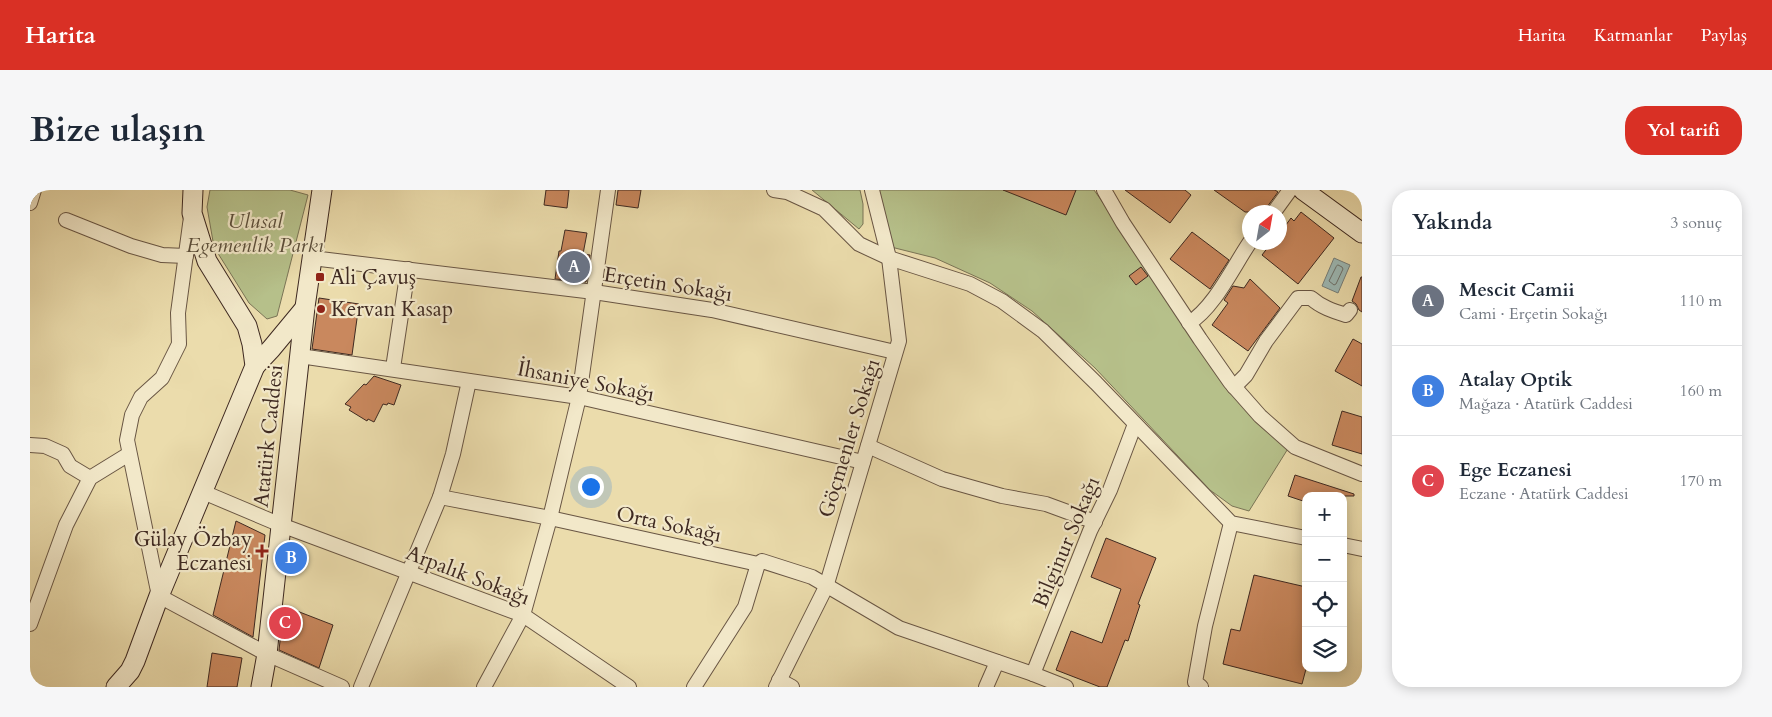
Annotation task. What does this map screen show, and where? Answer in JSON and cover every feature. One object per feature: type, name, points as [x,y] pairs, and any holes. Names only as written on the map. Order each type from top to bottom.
[{"type":"main road","name":"Atatürk Caddesi","points":[[261,687],[267,654],[305,307],[322,190]]},
{"type":"main road","points":[[1304,190],[1362,233]]},
{"type":"main road","points":[[191,197],[207,261],[246,326],[252,344],[255,366]]},
{"type":"main road","points":[[116,687],[136,661],[159,596],[255,366],[272,349],[305,307]]},
{"type":"street","points":[[30,203],[34,190]]},
{"type":"street","points":[[484,687],[523,615],[550,518],[579,397],[608,190]]},
{"type":"street","points":[[774,190],[795,193],[824,208],[859,244],[889,258],[970,284],[1002,302],[1043,331],[1231,523],[1302,537]]},
{"type":"street","name":"Göçmenler Sokağı","points":[[778,684],[826,587],[899,341],[889,258],[872,190]]},
{"type":"street","points":[[1104,190],[1123,223],[1189,323],[1234,386],[1260,416],[1295,447],[1362,474]]},
{"type":"street","points":[[1279,205],[1290,190]]},
{"type":"street","points":[[191,197],[186,256],[178,313],[179,344],[162,378],[141,397],[132,415],[127,440],[159,596],[267,654],[342,687]]},
{"type":"street","points":[[66,220],[131,246],[162,255],[186,256]]},
{"type":"street","points":[[1189,323],[1197,318],[1215,296],[1245,250]]},
{"type":"street","name":"Erçetin Sokağı","points":[[312,258],[594,292],[712,310],[895,352]]},
{"type":"street","points":[[393,368],[408,269]]},
{"type":"street","points":[[1234,386],[1246,375],[1266,341],[1298,298],[1311,298],[1332,311],[1346,315],[1350,310]]},
{"type":"street","name":"İhsaniye Sokağı","points":[[300,356],[393,368],[579,397],[863,462]]},
{"type":"street","points":[[361,687],[440,497],[453,454],[469,380]]},
{"type":"street","name":"Bilginur Sokağı","points":[[1033,674],[1110,490],[1135,424]]},
{"type":"street","points":[[30,445],[45,446],[64,454],[70,466],[90,478]]},
{"type":"street","points":[[868,446],[942,479],[1002,496],[1046,504],[1095,522]]},
{"type":"street","points":[[30,624],[66,524],[90,478],[129,454]]},
{"type":"street","name":"Arpalık Sokağı","points":[[203,492],[281,525],[523,615],[629,687]]},
{"type":"street","name":"Orta Sokağı","points":[[440,497],[550,518],[758,564],[762,561],[812,577],[826,587]]},
{"type":"street","points":[[1201,687],[1195,682],[1196,672],[1205,626],[1231,523]]},
{"type":"street","points":[[1347,546],[1362,549]]},
{"type":"street","points":[[694,687],[745,607],[758,564]]},
{"type":"street","points":[[826,587],[898,628],[1066,687]]},
{"type":"street","points":[[986,687],[997,662]]},
{"type":"street","points":[[778,684],[792,687]]},
{"type":"green space","name":"Ulusal Egemenlik Parkı","points":[[210,190],[290,190],[308,195],[277,316],[267,319],[249,303],[214,247],[207,207]]},
{"type":"green space","points":[[812,190],[860,190],[863,204],[863,224],[859,229]]},
{"type":"green space","points":[[879,190],[1094,190],[1171,300],[1289,447],[1249,511],[1232,506],[1210,490],[1095,368],[1032,311],[990,283],[935,258],[891,247]]},
{"type":"water","points":[[1334,258],[1350,265],[1338,293],[1322,286]]},
{"type":"building","points":[[546,190],[569,190],[567,208],[544,205]]},
{"type":"building","points":[[618,190],[641,190],[638,208],[616,205]]},
{"type":"building","points":[[1003,190],[1076,190],[1066,215]]},
{"type":"building","points":[[1125,190],[1185,190],[1191,195],[1170,223]]},
{"type":"building","points":[[1214,190],[1275,190],[1278,192],[1268,205],[1242,205],[1242,210]]},
{"type":"building","points":[[1301,212],[1334,238],[1298,284],[1262,255],[1266,250],[1287,250],[1287,223],[1291,218],[1294,221]]},
{"type":"building","points":[[565,230],[587,233],[583,254],[590,255],[586,282],[555,279],[559,251],[561,251]]},
{"type":"building","points":[[1192,232],[1229,260],[1210,289],[1170,259]]},
{"type":"building","points":[[1141,267],[1148,276],[1136,285],[1129,276]]},
{"type":"building","points":[[1362,277],[1362,312],[1352,301]]},
{"type":"building","points":[[1250,279],[1280,308],[1248,351],[1212,325],[1228,303],[1224,300],[1233,286],[1244,288]]},
{"type":"building","points":[[319,298],[359,304],[352,355],[312,349]]},
{"type":"building","points":[[1353,339],[1362,344],[1362,386],[1335,371]]},
{"type":"building","points":[[374,376],[401,385],[394,405],[383,404],[374,422],[368,419],[367,421],[349,410],[351,407],[345,404]]},
{"type":"building","points":[[1342,411],[1362,417],[1362,454],[1332,445]]},
{"type":"building","points":[[1295,475],[1354,494],[1354,496],[1347,496],[1347,492],[1302,492],[1302,501],[1288,496]]},
{"type":"building","points":[[236,521],[265,535],[253,637],[213,615]]},
{"type":"building","points":[[1106,538],[1156,558],[1138,604],[1140,605],[1128,641],[1125,640],[1107,687],[1100,687],[1056,670],[1071,631],[1102,643],[1121,589],[1091,577]]},
{"type":"building","points":[[1254,575],[1302,586],[1302,672],[1305,672],[1302,684],[1223,664],[1231,629],[1240,631]]},
{"type":"building","points":[[284,606],[333,625],[319,668],[279,650]]},
{"type":"building","points":[[212,653],[242,658],[237,687],[207,687]]},
{"type":"place","name":"Mescit Camii","points":[[574,267]]},
{"type":"place","name":"Ali Çavuş","points":[[320,277]]},
{"type":"place","name":"Kervan Kasap","points":[[321,309]]},
{"type":"place","name":"Gülay Özbay Eczanesi","points":[[262,551]]},
{"type":"place","name":"Atalay Optik","points":[[291,558]]},
{"type":"place","name":"Ege Eczanesi","points":[[285,623]]}]
